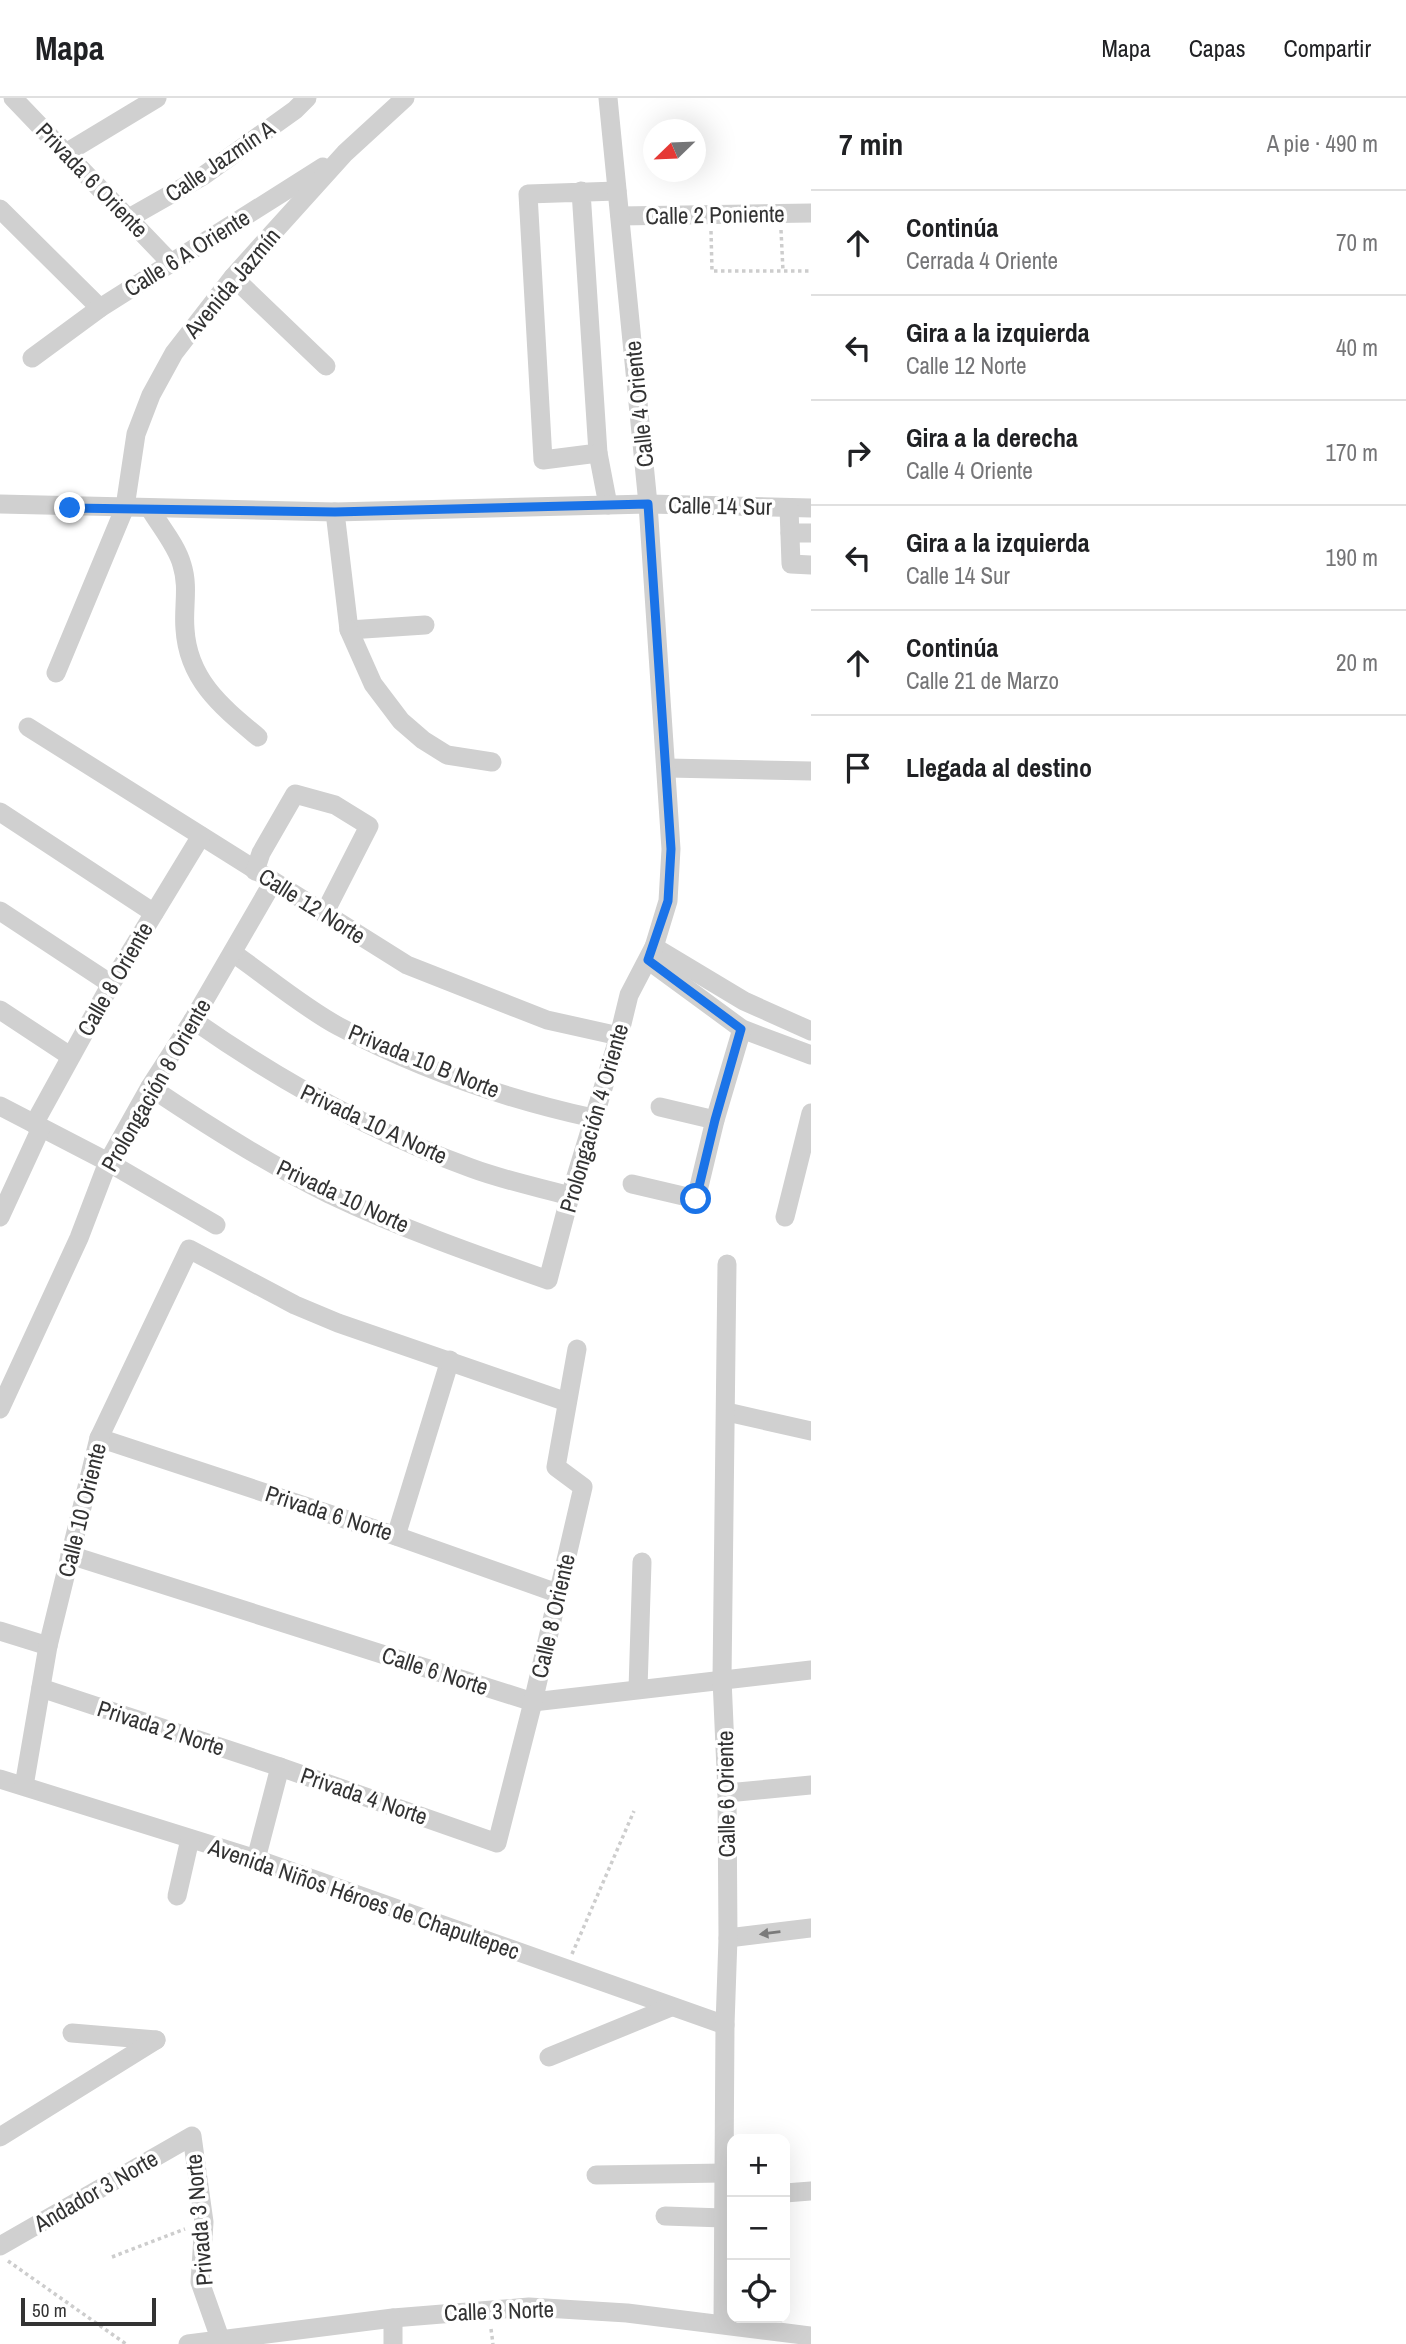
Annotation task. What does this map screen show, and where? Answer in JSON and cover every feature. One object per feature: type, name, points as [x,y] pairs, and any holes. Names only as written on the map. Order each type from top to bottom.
[{"type":"street","name":"Privada 6 Oriente","points":[[13,98],[171,263]]},
{"type":"street","points":[[66,153],[157,98]]},
{"type":"street","name":"Calle Jazmín A","points":[[129,218],[204,177],[295,110],[307,98]]},
{"type":"street","name":"Avenida Jazmín","points":[[56,673],[125,507],[136,433],[151,395],[174,353],[233,277],[345,153],[405,98]]},
{"type":"street","name":"Calle 4 Oriente","points":[[608,98],[648,504],[667,768],[671,849],[668,901],[651,954]]},
{"type":"street","name":"Calle 6 A Oriente","points":[[32,358],[100,308],[345,153]]},
{"type":"street","points":[[581,191],[598,453],[608,505]]},
{"type":"street","points":[[598,453],[543,460],[528,194],[617,191]]},
{"type":"street","name":"Calle 6 A Oriente","points":[[0,209],[100,308]]},
{"type":"street","name":"Calle 2 Poniente","points":[[620,216],[811,214]]},
{"type":"street","points":[[233,277],[326,366]]},
{"type":"street","name":"Calle 14 Sur","points":[[0,505],[335,512],[648,504],[811,508]]},
{"type":"street","points":[[789,508],[791,564],[811,565]]},
{"type":"street","points":[[149,509],[182,562],[186,583],[185,630],[193,670],[220,705],[258,737]]},
{"type":"street","points":[[335,512],[348,630],[373,684],[401,721],[423,740],[447,755],[492,762]]},
{"type":"street","points":[[790,533],[811,533]]},
{"type":"street","points":[[348,630],[425,625]]},
{"type":"street","name":"Calle 12 Norte","points":[[27,727],[407,965],[547,1020],[619,1036]]},
{"type":"street","points":[[667,768],[811,771]]},
{"type":"street","points":[[255,871],[261,853],[295,794],[335,805],[369,826],[324,914]]},
{"type":"street","points":[[0,812],[154,913]]},
{"type":"street","name":"Calle 8 Oriente","points":[[0,1217],[70,1056],[201,836]]},
{"type":"street","name":"Prolongación 8 Oriente","points":[[0,1409],[79,1238],[108,1162],[273,882]]},
{"type":"street","points":[[0,911],[111,984]]},
{"type":"street","name":"Privada 10 B Norte","points":[[233,953],[336,1025],[409,1060],[539,1106],[593,1118]]},
{"type":"street","points":[[651,954],[741,1029],[811,1055]]},
{"type":"street","points":[[651,954],[811,1031]]},
{"type":"street","name":"Prolongación 4 Oriente","points":[[548,1280],[629,995],[651,954]]},
{"type":"street","points":[[0,1010],[70,1056]]},
{"type":"street","name":"Privada 10 A Norte","points":[[193,1020],[284,1081],[415,1147],[474,1170],[570,1196]]},
{"type":"street","points":[[632,1184],[696,1199],[741,1029]]},
{"type":"street","name":"Privada 10 Norte","points":[[150,1087],[244,1148],[330,1194],[446,1244],[548,1280]]},
{"type":"street","points":[[0,1105],[108,1162],[216,1225]]},
{"type":"street","points":[[660,1107],[715,1120]]},
{"type":"street","points":[[785,1217],[811,1113]]},
{"type":"street","name":"Calle 10 Oriente","points":[[24,1786],[48,1646],[99,1438],[189,1249],[295,1305],[338,1323],[450,1360]]},
{"type":"street","name":"Calle 6 Oriente","points":[[727,1264],[722,1679],[727,1793],[728,1938],[724,2173],[727,2191]]},
{"type":"street","name":"Calle 8 Oriente","points":[[497,1843],[583,1487],[556,1466],[578,1349]]},
{"type":"street","points":[[396,1536],[450,1360],[567,1402]]},
{"type":"street","points":[[727,1412],[811,1431]]},
{"type":"street","name":"Privada 6 Norte","points":[[99,1438],[396,1536],[557,1593]]},
{"type":"street","name":"Calle 6 Norte","points":[[70,1555],[533,1702],[811,1670]]},
{"type":"street","points":[[638,1689],[642,1562]]},
{"type":"street","points":[[0,1631],[48,1646]]},
{"type":"street","name":"Privada 2 Norte","points":[[41,1688],[280,1767]]},
{"type":"street","name":"Privada 4 Norte","points":[[256,1859],[280,1767],[497,1843]]},
{"type":"street","name":"Avenida Niños Héroes de Chapultepec","points":[[0,1779],[256,1859],[725,2025]]},
{"type":"street","points":[[727,1793],[811,1785]]},
{"type":"street","points":[[177,1896],[190,1839]]},
{"type":"street","points":[[728,1938],[811,1928]]},
{"type":"street","points":[[549,2057],[671,2007]]},
{"type":"street","points":[[0,2137],[156,2040],[72,2033]]},
{"type":"street","name":"Privada 3 Norte","points":[[192,2136],[204,2222],[200,2282],[220,2341]]},
{"type":"street","name":"Andador 3 Norte","points":[[0,2246],[192,2136]]},
{"type":"street","points":[[596,2175],[724,2173]]},
{"type":"street","points":[[790,2193],[811,2192]]},
{"type":"street","name":"Calle 6 Oriente","points":[[723,2324],[723,2218],[727,2201]]},
{"type":"street","points":[[665,2216],[723,2218]]},
{"type":"street","name":"Calle 3 Norte","points":[[188,2344],[393,2318],[529,2307],[581,2309],[811,2336]]},
{"type":"street","points":[[393,2318],[393,2344]]},
{"type":"path","points":[[710,214],[712,271],[811,271]]},
{"type":"path","points":[[779,214],[783,272]]},
{"type":"path","points":[[566,1969],[634,1811]]},
{"type":"path","points":[[112,2256],[204,2222]]},
{"type":"path","points":[[0,2255],[127,2344]]},
{"type":"route","points":[[70,508],[335,512],[648,504],[671,849],[668,901],[648,960],[741,1029],[696,1199]]}]
